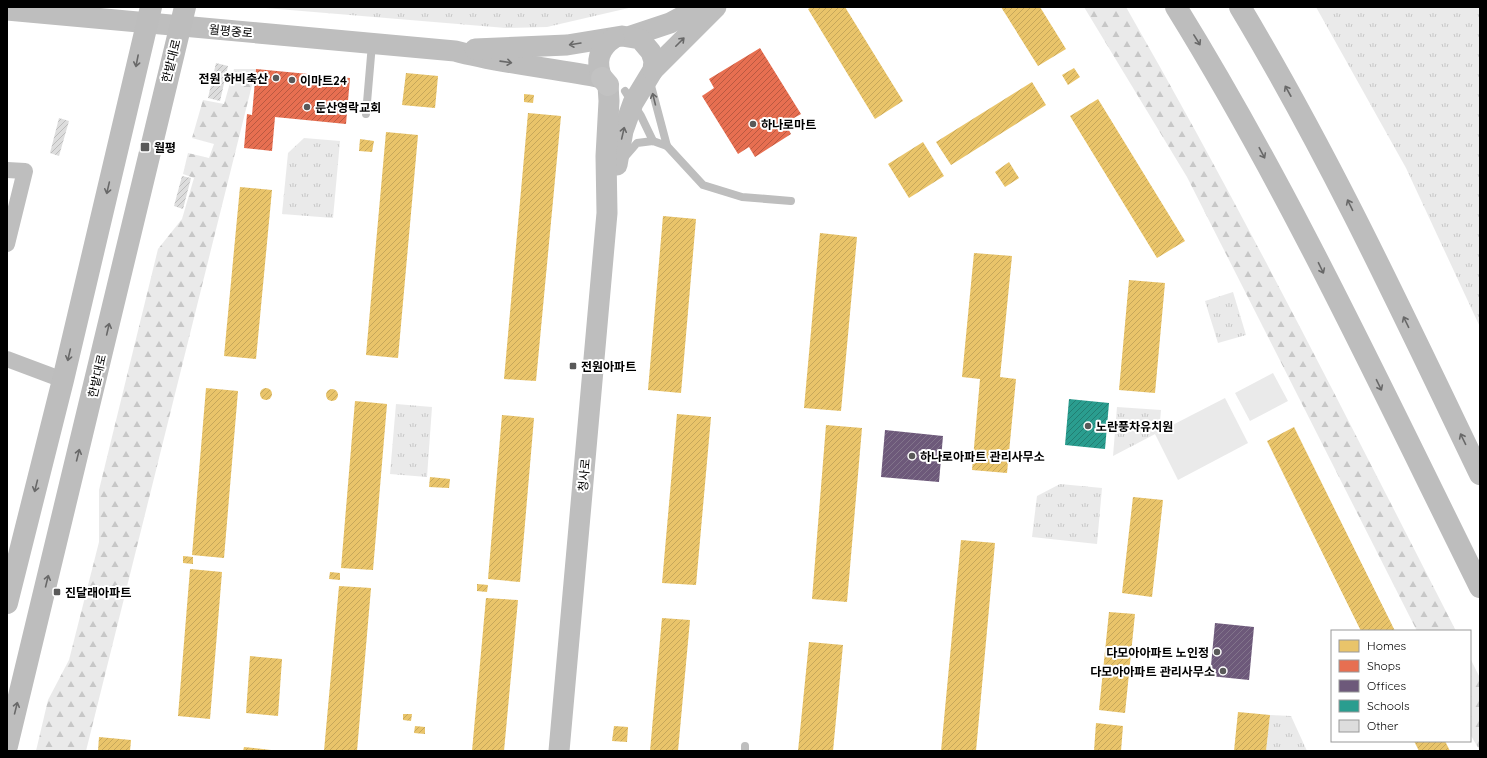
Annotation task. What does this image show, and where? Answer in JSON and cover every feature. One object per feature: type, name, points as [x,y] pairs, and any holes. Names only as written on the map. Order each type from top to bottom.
[{"type":"main road","points":[[1176,7],[1217,73],[1291,207],[1480,587]]},
{"type":"main road","points":[[1240,7],[1270,57],[1340,186],[1480,474]]},
{"type":"main road","points":[[7,603],[63,380],[148,15]]},
{"type":"main road","name":"한밭대로","points":[[7,746],[182,17]]},
{"type":"street","points":[[630,85],[598,69],[598,59],[606,43],[670,23],[700,7]]},
{"type":"street","points":[[608,198],[606,156],[609,101],[630,85],[716,7]]},
{"type":"street","name":"월평중로","points":[[7,10],[182,17],[372,43],[455,51]]},
{"type":"street","points":[[455,51],[497,47],[567,45],[622,37],[640,39],[647,45],[654,61],[630,85],[617,168],[608,198]]},
{"type":"street","points":[[455,51],[490,60],[559,69],[630,85]]},
{"type":"street","points":[[7,170],[25,172],[7,244]]},
{"type":"street","name":"청사로","points":[[560,751],[608,198]]},
{"type":"street","points":[[7,359],[63,380]]},
{"type":"lane","points":[[366,114],[372,43]]},
{"type":"lane","points":[[630,85],[653,141]]},
{"type":"lane","points":[[630,85],[667,146],[703,185],[742,197],[791,201]]},
{"type":"lane","points":[[617,168],[637,143],[653,141],[667,146]]},
{"type":"green space","points":[[253,7],[633,7],[547,27],[506,28]]},
{"type":"green space","points":[[1084,7],[1126,7],[1254,239],[1455,630],[1416,630],[1187,177]]},
{"type":"green space","points":[[1316,7],[1480,7],[1480,327],[1406,168]]},
{"type":"green space","points":[[234,69],[256,69],[86,751],[36,751],[48,700],[69,660],[99,542],[99,490],[158,249],[182,219],[194,178],[183,174],[188,153],[209,158],[214,144],[192,138],[203,100],[224,104]]},
{"type":"green space","points":[[304,138],[340,141],[333,218],[282,214],[288,153]]},
{"type":"green space","points":[[1233,292],[1246,335],[1218,343],[1205,301]]},
{"type":"green space","points":[[1273,373],[1288,401],[1250,421],[1235,393]]},
{"type":"green space","points":[[1225,398],[1248,443],[1178,480],[1155,434]]},
{"type":"green space","points":[[396,404],[432,407],[427,477],[390,474]]},
{"type":"green space","points":[[1117,407],[1161,410],[1159,432],[1113,456]]},
{"type":"green space","points":[[1060,484],[1102,488],[1097,544],[1032,537],[1037,496]]},
{"type":"green space","points":[[1471,660],[1480,678],[1480,751],[1471,736]]},
{"type":"green space","points":[[1270,715],[1291,716],[1307,751],[1266,751]]},
{"type":"building: Homes","points":[[812,7],[845,7],[903,101],[875,119],[808,9]]},
{"type":"building: Homes","points":[[1001,7],[1040,7],[1066,49],[1038,66]]},
{"type":"building: Homes","points":[[1074,68],[1080,77],[1068,85],[1062,75]]},
{"type":"building: Homes","points":[[406,73],[438,76],[435,108],[402,105]]},
{"type":"building: Homes","points":[[1032,82],[1046,105],[951,165],[936,142]]},
{"type":"building: Homes","points":[[524,94],[534,95],[533,103],[524,102]]},
{"type":"building: Homes","points":[[1098,99],[1185,241],[1157,258],[1070,116]]},
{"type":"building: Homes","points":[[528,113],[561,116],[536,381],[504,379]]},
{"type":"building: Homes","points":[[386,132],[418,135],[398,358],[366,355]]},
{"type":"building: Homes","points":[[360,139],[374,141],[372,152],[359,151]]},
{"type":"building: Homes","points":[[923,142],[944,176],[909,198],[888,164]]},
{"type":"building: Homes","points":[[1009,162],[1019,178],[1005,187],[995,172]]},
{"type":"building: Homes","points":[[240,187],[272,190],[256,359],[224,356]]},
{"type":"building: Homes","points":[[663,216],[696,219],[681,393],[648,390]]},
{"type":"building: Homes","points":[[820,233],[857,237],[841,411],[804,408]]},
{"type":"building: Homes","points":[[974,253],[1012,256],[1000,377],[1016,379],[1007,473],[972,470],[980,379],[962,377]]},
{"type":"building: Homes","points":[[1129,280],[1165,283],[1155,393],[1119,390]]},
{"type":"building: Homes","points":[[206,388],[238,391],[224,558],[192,555]]},
{"type":"building: Homes","points":[[268,388],[271,389],[271,399],[264,400],[261,399],[260,392],[261,389]]},
{"type":"building: Homes","points":[[334,389],[337,390],[337,400],[330,401],[327,400],[326,393],[327,390]]},
{"type":"building: Homes","points":[[355,401],[387,404],[373,570],[341,568]]},
{"type":"building: Homes","points":[[677,414],[711,417],[696,585],[662,583]]},
{"type":"building: Homes","points":[[502,415],[534,418],[520,582],[488,579]]},
{"type":"building: Homes","points":[[826,425],[862,428],[847,602],[812,599]]},
{"type":"building: Homes","points":[[1294,427],[1395,630],[1361,630],[1267,441]]},
{"type":"building: Homes","points":[[430,477],[450,479],[449,488],[429,487]]},
{"type":"building: Homes","points":[[1133,497],[1163,500],[1152,597],[1122,593]]},
{"type":"building: Homes","points":[[961,540],[995,543],[976,751],[941,751]]},
{"type":"building: Homes","points":[[183,556],[193,557],[193,564],[183,563]]},
{"type":"building: Homes","points":[[190,569],[222,572],[210,719],[178,716]]},
{"type":"building: Homes","points":[[330,572],[340,573],[340,580],[329,579]]},
{"type":"building: Homes","points":[[477,584],[488,585],[487,592],[477,591]]},
{"type":"building: Homes","points":[[339,586],[371,588],[357,751],[324,751]]},
{"type":"building: Homes","points":[[486,598],[518,600],[504,751],[472,751]]},
{"type":"building: Homes","points":[[1109,612],[1135,614],[1125,713],[1099,710]]},
{"type":"building: Homes","points":[[662,618],[690,620],[678,751],[650,751]]},
{"type":"building: Homes","points":[[809,642],[843,645],[833,751],[798,751]]},
{"type":"building: Homes","points":[[250,656],[282,659],[278,716],[246,713]]},
{"type":"building: Homes","points":[[1238,712],[1270,715],[1266,751],[1234,751]]},
{"type":"building: Homes","points":[[403,714],[412,714],[411,721],[403,720]]},
{"type":"building: Homes","points":[[1096,723],[1123,726],[1121,751],[1094,751]]},
{"type":"building: Homes","points":[[415,726],[425,727],[425,734],[414,733]]},
{"type":"building: Homes","points":[[614,726],[628,727],[627,742],[612,741]]},
{"type":"building: Homes","points":[[99,737],[131,740],[130,751],[98,751]]},
{"type":"building: Homes","points":[[1414,742],[1446,742],[1450,751],[1419,751]]},
{"type":"building: Homes","points":[[244,747],[271,750],[271,751],[243,751]]},
{"type":"building: Shops","points":[[760,48],[801,114],[785,123],[791,134],[755,157],[749,147],[738,154],[702,96],[714,88],[709,79]]},
{"type":"building: Shops","points":[[256,69],[350,78],[346,124],[275,117],[272,151],[244,148],[247,114],[252,115]]},
{"type":"building: Offices","name":"하나로아파트 관리사무소","points":[[885,430],[943,436],[939,482],[881,477]]},
{"type":"building: Offices","points":[[1215,623],[1254,627],[1249,680],[1210,676]]},
{"type":"building: Schools","points":[[1069,399],[1109,403],[1105,449],[1065,445]]},
{"type":"building: Other","points":[[216,63],[228,66],[220,101],[208,98]]},
{"type":"building: Other","points":[[59,118],[69,121],[59,156],[50,153]]},
{"type":"building: Other","points":[[182,176],[191,178],[183,209],[174,206]]},
{"type":"place","name":"전원 하비축산","points":[[276,78]]},
{"type":"place","name":"이마트24","points":[[292,80]]},
{"type":"place","name":"둔산영락교회","points":[[307,107]]},
{"type":"place","name":"하나로마트","points":[[753,124]]},
{"type":"place","name":"월평","points":[[145,147]]},
{"type":"place","name":"전원아파트","points":[[573,366]]},
{"type":"place","name":"노란풍차유치원","points":[[1088,426]]},
{"type":"place","name":"하나로아파트 관리사무소","points":[[912,456]]},
{"type":"place","name":"진달래아파트","points":[[57,592]]},
{"type":"place","name":"다모아아파트 노인정","points":[[1217,652]]},
{"type":"place","name":"다모아아파트 관리사무소","points":[[1223,671]]}]
